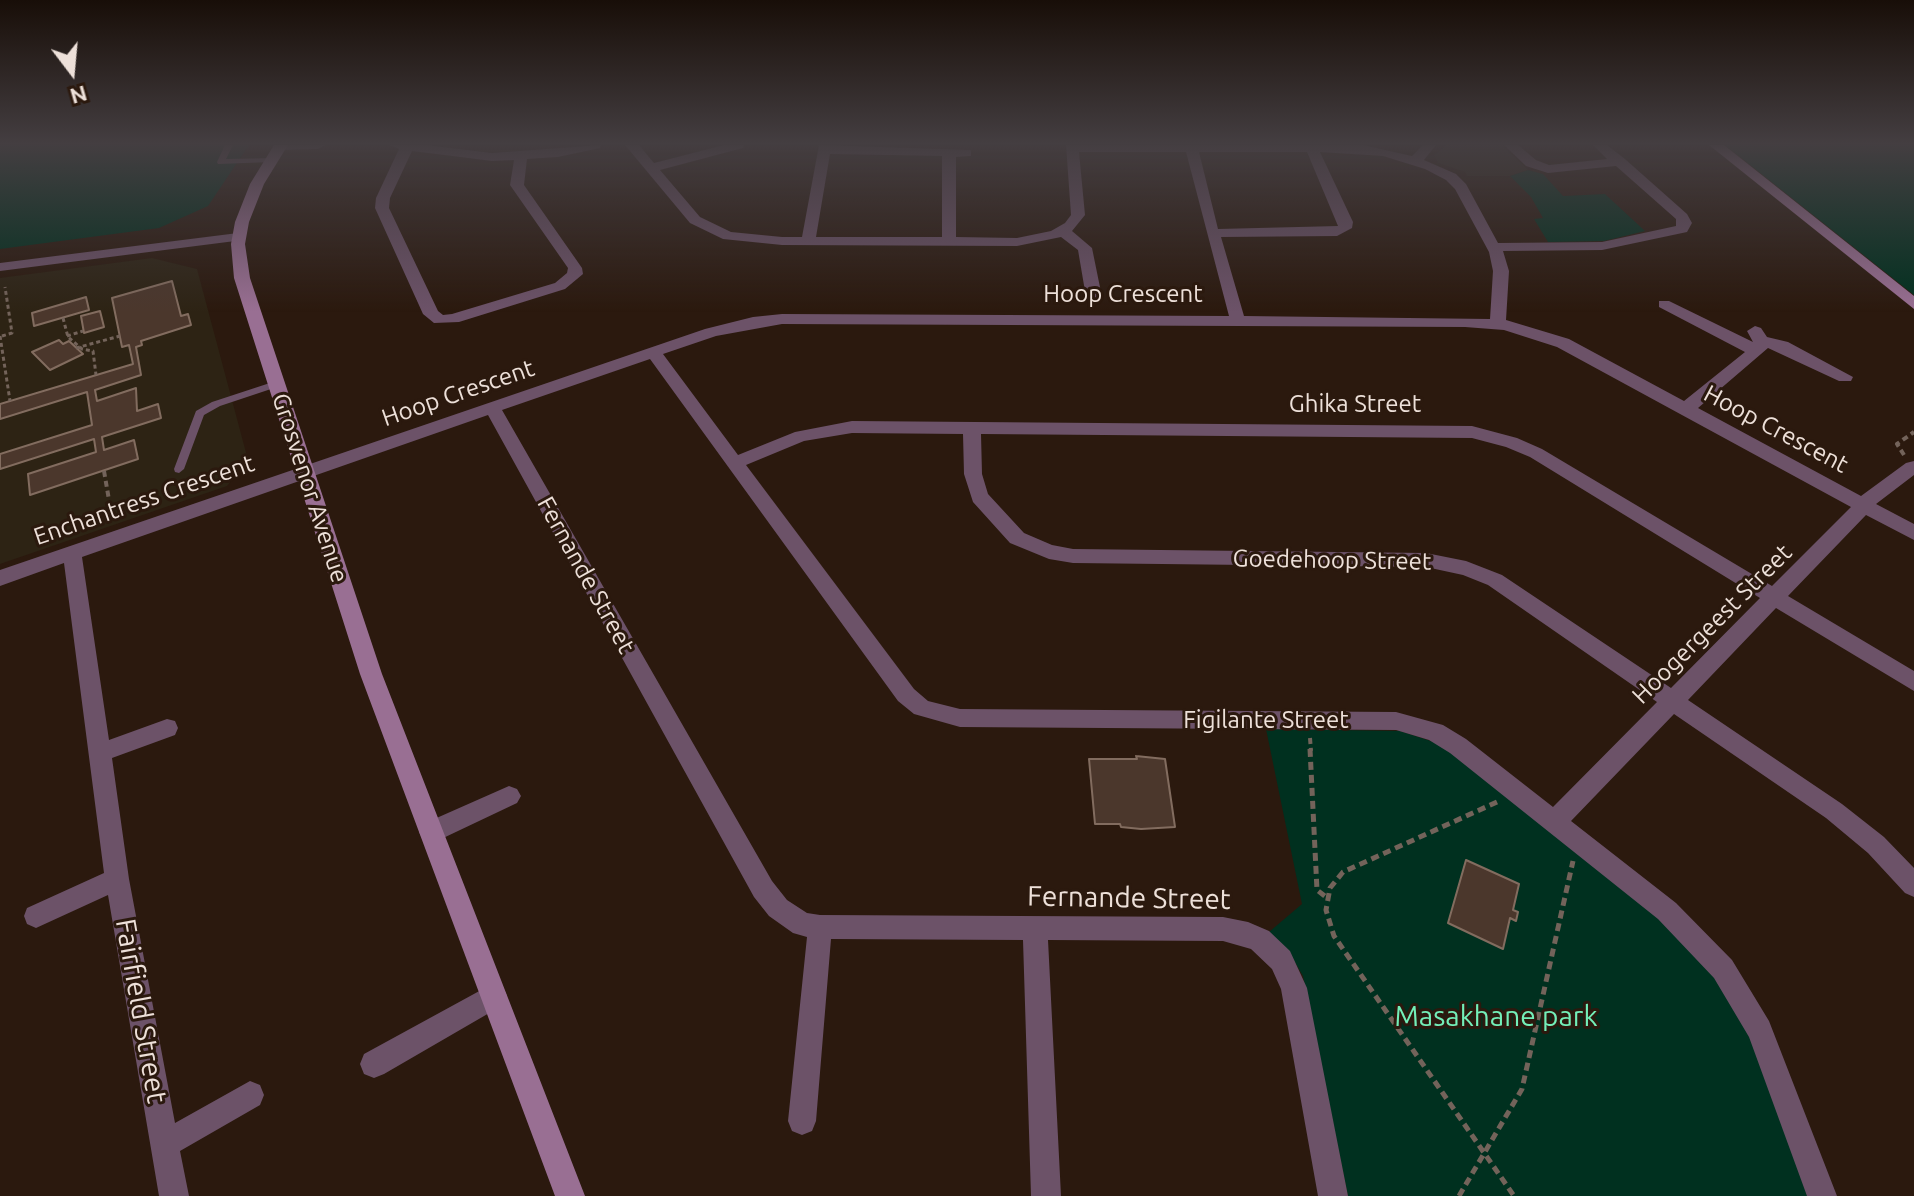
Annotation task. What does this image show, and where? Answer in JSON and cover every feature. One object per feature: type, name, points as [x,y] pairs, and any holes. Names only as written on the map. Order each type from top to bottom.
[{"type":"street","name":"Grosvenor Avenue","points":[[249,201],[238,237],[242,278],[276,384],[371,674],[570,1196]]},
{"type":"street","points":[[383,201],[382,208],[431,314],[447,320],[560,286],[575,274],[575,268],[528,201]]},
{"type":"street","points":[[679,201],[695,220],[709,229],[740,239],[808,241],[1028,241],[1063,231],[1075,220],[1080,209],[1079,201]]},
{"type":"street","points":[[808,241],[815,201]]},
{"type":"street","points":[[949,201],[949,241]]},
{"type":"street","points":[[1204,201],[1238,321]]},
{"type":"street","points":[[1212,233],[1332,233],[1345,228],[1346,222],[1336,201]]},
{"type":"street","points":[[1467,201],[1494,247],[1501,271],[1498,324]]},
{"type":"street","points":[[1494,247],[1602,246],[1682,229],[1685,223],[1682,217],[1664,201]]},
{"type":"street","points":[[1786,201],[1914,304]]},
{"type":"street","points":[[1063,231],[1085,248],[1094,297]]},
{"type":"street","points":[[0,267],[238,237]]},
{"type":"street","points":[[1664,304],[1758,341],[1782,346],[1845,377]]},
{"type":"street","name":"Hoop Crescent","points":[[305,472],[725,328],[782,319],[1498,324],[1563,343],[1914,533]]},
{"type":"street","points":[[1686,409],[1758,341]]},
{"type":"street","name":"Figilante Street","points":[[653,352],[906,695],[933,713],[960,718],[1396,721],[1422,727],[1458,746],[1685,927],[1740,993],[1764,1039],[1822,1196]]},
{"type":"street","name":"Fernande Street","points":[[492,408],[769,899],[787,916],[802,924],[820,927],[1235,930],[1260,940],[1281,960],[1294,988],[1333,1196]]},
{"type":"street","name":"Goedehoop Street","points":[[972,428],[973,474],[980,497],[1008,531],[1037,549],[1073,556],[1407,559],[1446,563],[1481,574],[1508,588],[1845,819],[1876,845],[1914,885]]},
{"type":"street","name":"Ghika Street","points":[[735,463],[801,436],[830,429],[1453,430],[1485,435],[1536,453],[1914,682]]},
{"type":"street","name":"Hoogergeest Street","points":[[1553,823],[1864,506],[1912,467]]},
{"type":"street","name":"Enchantress Crescent","points":[[0,578],[305,472]]},
{"type":"street","name":"Fairfield Street","points":[[72,552],[117,879],[174,1196]]},
{"type":"street","points":[[100,753],[167,728]]},
{"type":"street","points":[[431,832],[509,796]]},
{"type":"street","name":"Fairfield Street","points":[[36,916],[117,879]]},
{"type":"street","points":[[802,1121],[820,927]]},
{"type":"street","points":[[1035,928],[1046,1196]]},
{"type":"street","points":[[374,1064],[494,996]]},
{"type":"street","name":"Fairfield Street","points":[[165,1144],[250,1095]]},
{"type":"lane","points":[[179,469],[200,413],[216,404],[276,384]]},
{"type":"path","points":[[5,287],[12,333],[1,336],[10,401]]},
{"type":"path","points":[[63,318],[67,336],[78,348],[93,351],[96,375]]},
{"type":"path","points":[[67,336],[83,331]]},
{"type":"path","points":[[78,348],[120,336]]},
{"type":"path","points":[[1912,467],[1897,444],[1914,432]]},
{"type":"path","points":[[104,471],[109,500]]},
{"type":"path","points":[[1309,720],[1317,890],[1327,898]]},
{"type":"path","points":[[1514,1196],[1483,1156],[1334,936],[1326,910],[1335,879],[1343,872],[1517,794]]},
{"type":"path","points":[[1459,1196],[1522,1089],[1578,841]]},
{"type":"shaded area","points":[[152,258],[197,269],[248,460],[227,486],[0,564],[0,278]]},
{"type":"green space","points":[[0,201],[211,201],[208,206],[159,228],[0,249]]},
{"type":"green space","points":[[1533,201],[1612,201],[1645,231],[1604,241],[1548,242],[1534,219],[1543,218]]},
{"type":"green space","points":[[1795,201],[1914,201],[1914,295]]},
{"type":"green space","name":"Masakhane park","points":[[1266,729],[1400,731],[1440,744],[1653,912],[1711,971],[1751,1039],[1808,1196],[1348,1196],[1303,976],[1287,949],[1269,932],[1302,904]]},
{"type":"building","points":[[172,281],[181,316],[188,314],[191,325],[141,341],[142,345],[136,347],[141,375],[95,390],[97,401],[136,388],[137,411],[158,404],[161,418],[102,437],[104,450],[134,440],[138,459],[30,495],[28,474],[96,452],[94,439],[0,469],[0,454],[92,425],[87,392],[0,419],[0,404],[133,364],[129,345],[122,347],[112,298]]},
{"type":"building","points":[[86,297],[89,310],[34,326],[32,313]]},
{"type":"building","points":[[100,311],[104,327],[84,333],[81,316]]},
{"type":"building","points":[[59,340],[63,344],[69,341],[83,354],[50,370],[32,352]]},
{"type":"building","points":[[1136,756],[1165,759],[1175,827],[1141,829],[1121,827],[1120,824],[1095,824],[1089,759],[1137,759]]},
{"type":"building","points":[[1466,860],[1519,884],[1513,910],[1518,912],[1516,921],[1510,918],[1503,949],[1448,923]]}]
